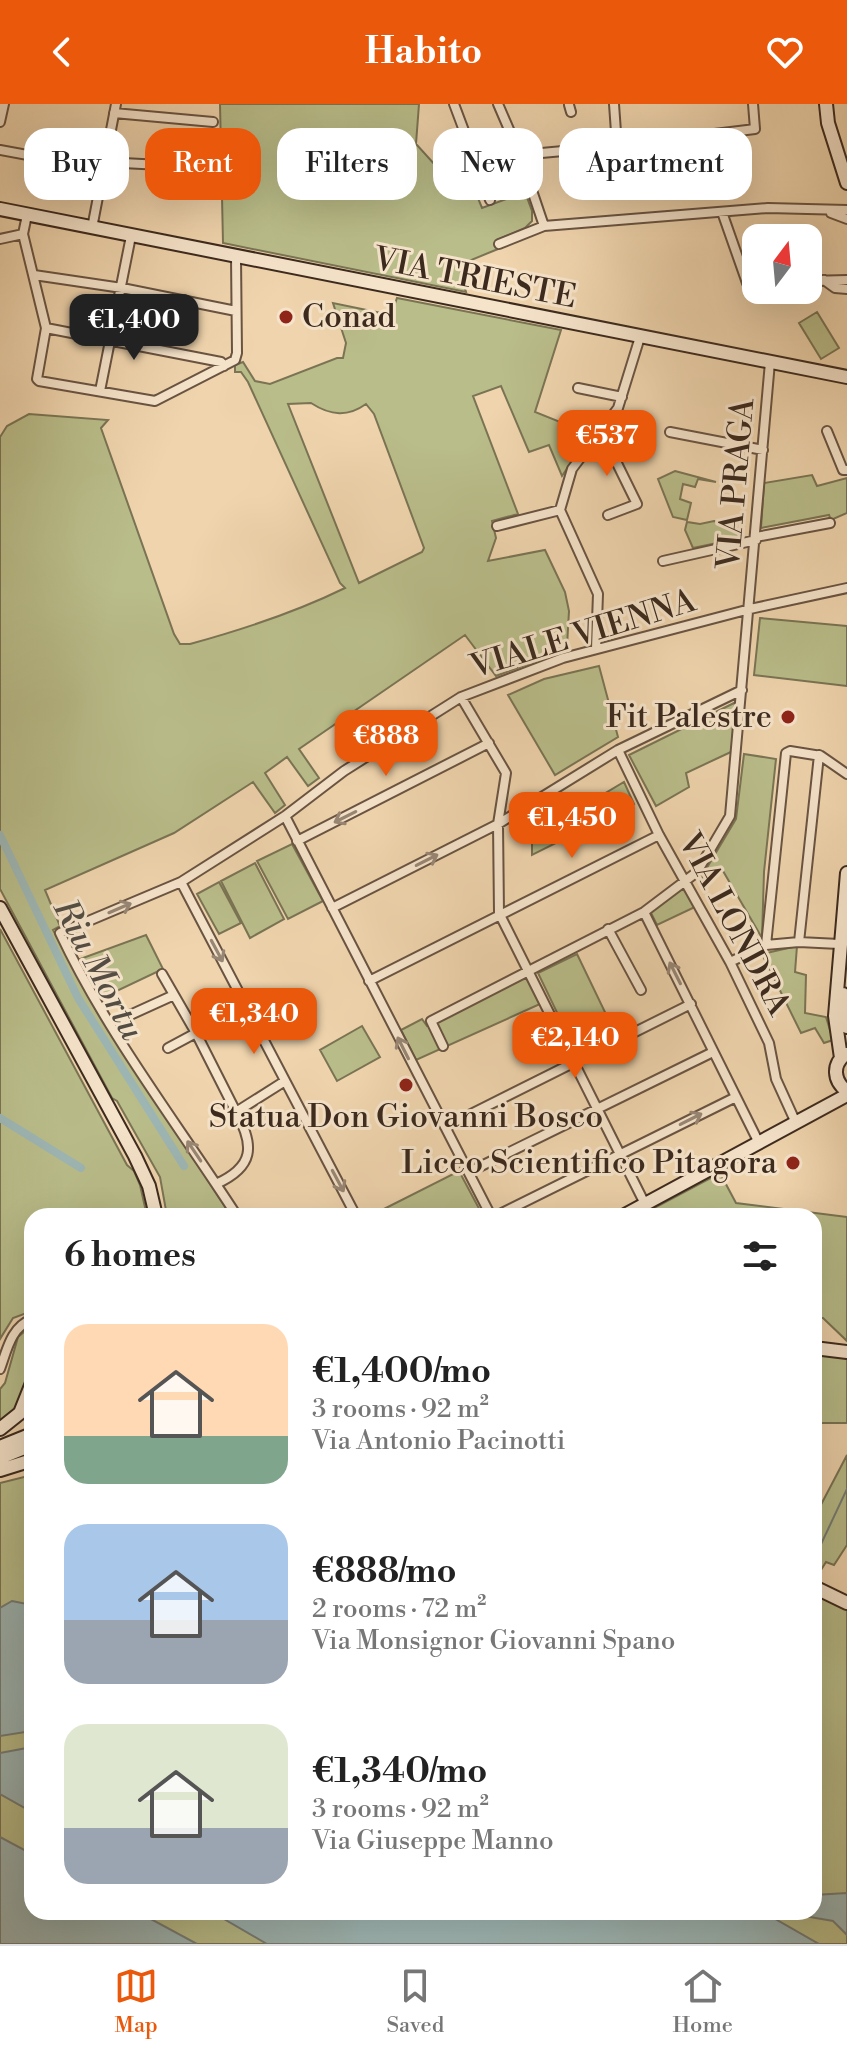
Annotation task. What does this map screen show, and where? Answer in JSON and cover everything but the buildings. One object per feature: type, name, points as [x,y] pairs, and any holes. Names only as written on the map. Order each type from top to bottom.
[{"type":"street","points":[[0,122],[4,104]]},
{"type":"street","points":[[454,104],[463,128]]},
{"type":"street","points":[[498,104],[508,128]]},
{"type":"street","points":[[614,104],[616,128]]},
{"type":"street","points":[[752,129],[755,129],[753,104]]},
{"type":"street","points":[[826,104],[828,123],[847,183]]},
{"type":"street","points":[[111,128],[115,108],[213,122]]},
{"type":"street","points":[[0,150],[24,153]]},
{"type":"street","points":[[92,228],[97,200]]},
{"type":"street","points":[[535,200],[544,226]]},
{"type":"street","points":[[499,244],[544,226],[768,208],[847,210]]},
{"type":"street","name":"VIA TRIESTE","points":[[0,209],[847,377]]},
{"type":"street","points":[[822,210],[847,219]]},
{"type":"street","points":[[722,212],[742,269]]},
{"type":"street","points":[[27,215],[23,234],[46,328],[37,379],[155,401],[224,366],[237,358],[236,257]]},
{"type":"street","points":[[0,239],[23,234]]},
{"type":"street","points":[[100,391],[131,236]]},
{"type":"street","points":[[34,275],[122,288],[236,311]]},
{"type":"street","points":[[824,280],[847,280]]},
{"type":"street","points":[[824,280],[835,288],[847,289]]},
{"type":"street","points":[[46,328],[221,362],[224,366]]},
{"type":"street","points":[[596,649],[598,594],[560,510],[572,469],[618,408],[640,337]]},
{"type":"street","name":"VIA PRAGA","points":[[443,1046],[431,1021],[644,912],[704,864],[730,816],[770,362]]},
{"type":"street","points":[[578,388],[622,397]]},
{"type":"street","points":[[827,431],[843,470],[847,470]]},
{"type":"street","points":[[670,432],[763,450]]},
{"type":"street","points":[[595,438],[608,445],[637,504],[608,515]]},
{"type":"street","points":[[497,526],[560,510]]},
{"type":"street","points":[[663,561],[830,523]]},
{"type":"street","name":"VIALE VIENNA","points":[[216,1184],[77,970],[60,933],[181,882],[285,816],[344,771],[461,697],[525,671],[596,649],[750,609],[847,588]]},
{"type":"street","points":[[332,908],[498,824],[618,750],[742,690]]},
{"type":"street","points":[[461,697],[506,773],[498,824],[499,913],[645,1204]]},
{"type":"street","points":[[297,841],[489,743]]},
{"type":"street","name":"VIA LONDRA","points":[[618,750],[659,835],[730,962],[769,1043],[776,1079],[796,1123]]},
{"type":"street","points":[[766,945],[786,753],[819,755],[847,774]]},
{"type":"street","points":[[799,942],[819,755]]},
{"type":"street","points":[[834,763],[847,762]]},
{"type":"street","points":[[285,816],[489,1208]]},
{"type":"street","points":[[369,981],[659,835]]},
{"type":"street","points":[[847,873],[843,948],[843,1000],[847,1027]]},
{"type":"street","points":[[181,882],[352,1208]]},
{"type":"street","points":[[0,908],[135,1156],[149,1186],[154,1208]]},
{"type":"street","points":[[644,912],[759,1143]]},
{"type":"street","points":[[608,929],[641,990]]},
{"type":"street","points":[[730,962],[766,945],[799,942],[843,948]]},
{"type":"street","points":[[638,1208],[796,1123],[827,1105],[844,1089],[836,1068],[844,1056],[835,1016],[843,948]]},
{"type":"street","points":[[162,974],[196,1033],[247,1135],[246,1160],[239,1171],[216,1184],[232,1208]]},
{"type":"street","points":[[117,1021],[174,995]]},
{"type":"street","points":[[445,1127],[691,1004]]},
{"type":"street","points":[[168,1048],[196,1033]]},
{"type":"street","points":[[469,1172],[713,1052]]},
{"type":"street","points":[[236,1112],[285,1081]]},
{"type":"street","points":[[511,1208],[736,1097]]},
{"type":"street","points":[[0,1369],[14,1332],[24,1325]]},
{"type":"street","points":[[822,1349],[847,1352]]},
{"type":"street","points":[[0,1429],[20,1413],[24,1403]]},
{"type":"street","points":[[1,1458],[24,1440]]},
{"type":"street","points":[[1,1458],[24,1448]]},
{"type":"street","points":[[1,1458],[24,1459]]},
{"type":"street","points":[[822,1590],[845,1602]]},
{"type":"green space","points":[[220,104],[419,104],[417,131],[417,128],[277,128],[277,200],[417,200],[417,145],[433,163],[433,200],[479,200],[482,208],[504,200],[528,200],[532,221],[525,228],[497,240],[498,249],[459,265],[466,292],[223,243],[222,200],[261,200],[261,128],[221,128]]},
{"type":"green space","points":[[397,298],[561,330],[535,412],[590,434],[562,476],[549,445],[529,452],[501,386],[473,396],[518,514],[492,521],[496,538],[488,561],[545,550],[565,592],[569,611],[567,646],[559,649],[560,652],[496,676],[465,635],[299,749],[319,778],[308,786],[287,757],[265,773],[285,805],[275,813],[253,782],[174,833],[45,890],[60,926],[53,930],[96,1010],[226,1208],[166,1208],[160,1177],[117,1101],[112,1098],[0,889],[0,437],[7,426],[29,414],[108,420],[101,428],[180,644],[190,644],[288,613],[345,588],[248,382],[241,372],[235,372],[235,365],[243,362],[255,381],[270,384],[343,358],[346,343],[333,303],[391,315]],"holes":[[[311,403],[332,412],[346,413],[366,404],[374,414],[424,548],[422,552],[359,583],[288,404]]]},
{"type":"green space","points":[[817,312],[839,348],[821,359],[799,323]]},
{"type":"green space","points":[[675,471],[716,482],[698,479],[695,487],[683,484],[680,499],[691,503],[687,520],[673,517],[658,479]]},
{"type":"green space","points":[[812,475],[817,486],[847,478],[847,513],[831,520],[829,515],[761,528],[764,483]]},
{"type":"green space","points":[[714,521],[742,530],[741,538],[693,548],[685,530],[687,522],[700,524]]},
{"type":"green space","points":[[760,618],[847,626],[847,686],[754,675]]},
{"type":"green space","points":[[599,666],[618,737],[555,775],[508,695],[544,679]]},
{"type":"green space","points":[[736,702],[733,751],[686,773],[689,787],[656,806],[629,755]]},
{"type":"green space","points":[[744,754],[776,759],[764,872],[762,938],[723,871],[703,879],[702,876],[736,819]]},
{"type":"green space","points":[[624,782],[634,804],[532,855],[532,812],[540,807],[552,825]]},
{"type":"green space","points":[[292,844],[323,901],[288,919],[257,861]]},
{"type":"green space","points":[[255,863],[284,919],[250,938],[221,881]]},
{"type":"green space","points":[[219,882],[241,923],[219,934],[197,894]]},
{"type":"green space","points":[[686,886],[697,906],[657,925],[650,911]]},
{"type":"green space","points":[[0,929],[127,1165],[134,1171],[145,1208],[24,1208],[24,1314],[13,1318],[0,1339]]},
{"type":"green space","points":[[146,935],[163,969],[102,998],[80,959]]},
{"type":"green space","points":[[797,946],[795,972],[806,975],[805,1013],[826,1017],[833,1040],[824,1043],[815,1028],[801,1033],[762,954]]},
{"type":"green space","points":[[577,954],[616,1035],[577,1054],[538,973]]},
{"type":"green space","points":[[526,977],[540,1004],[416,1060],[401,1030],[422,1019],[427,1026]]},
{"type":"green space","points":[[362,1026],[380,1057],[337,1081],[320,1050]]},
{"type":"green space","points":[[459,1171],[479,1208],[386,1208]]},
{"type":"green space","points":[[720,1173],[736,1203],[776,1208],[654,1208]]},
{"type":"green space","points":[[822,1214],[847,1217],[847,1341],[823,1318]]},
{"type":"green space","points":[[24,1332],[24,1395],[0,1423],[0,1389],[5,1383],[18,1337]]},
{"type":"green space","points":[[822,1354],[847,1358],[847,1423],[822,1423]]},
{"type":"green space","points":[[847,1455],[847,1545],[834,1565],[826,1562],[822,1568],[822,1503]]},
{"type":"green space","points":[[24,1477],[24,1920],[822,1920],[822,1598],[847,1610],[847,1944],[0,1944],[0,1483]]},
{"type":"water","points":[[12,1601],[24,1603],[24,1732],[0,1736],[0,1608]]},
{"type":"water","points":[[24,1748],[24,1808],[0,1794],[0,1753]]},
{"type":"water","points":[[0,1837],[24,1850],[24,1920],[153,1920],[197,1944],[0,1944]]},
{"type":"water","points":[[847,1893],[847,1935],[833,1921],[822,1919],[822,1895]]},
{"type":"water","points":[[226,1920],[777,1920],[819,1944],[267,1944]]},
{"type":"waterway","name":"Riu Mortu","points":[[0,835],[78,998],[184,1166]]},
{"type":"waterway","points":[[0,1118],[81,1168]]},
{"type":"waterway","points":[[822,1542],[847,1489]]},
{"type":"place","name":"Conad","points":[[286,317]]},
{"type":"place","name":"Fit Palestre","points":[[788,717]]},
{"type":"place","name":"Statua Don Giovanni Bosco","points":[[406,1085]]},
{"type":"place","name":"Liceo Scientifico Pitagora","points":[[793,1163]]}]
